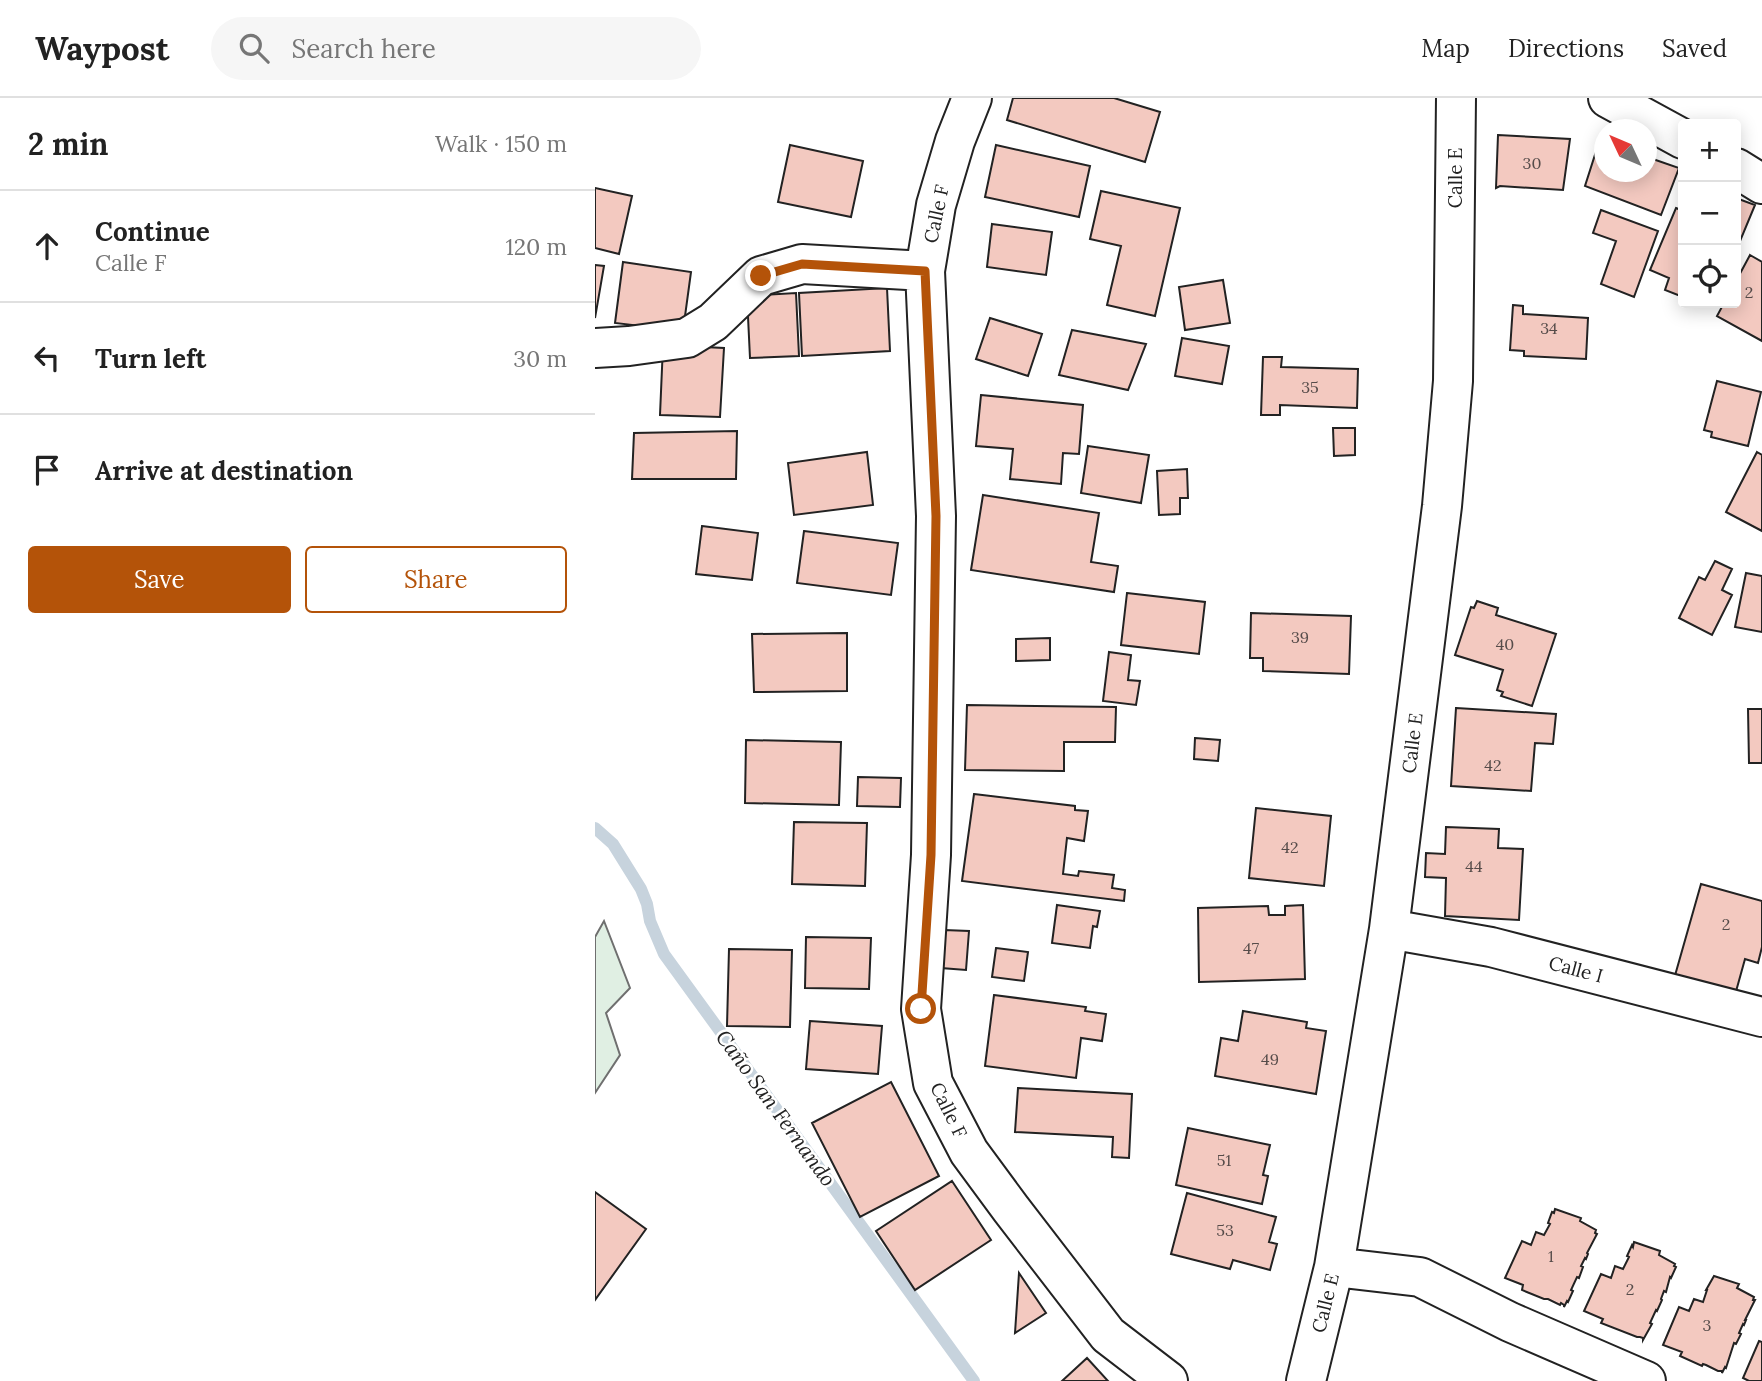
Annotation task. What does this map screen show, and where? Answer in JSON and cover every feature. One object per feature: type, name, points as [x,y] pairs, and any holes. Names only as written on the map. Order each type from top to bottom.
[{"type":"street","name":"Calle F","points":[[972,98],[955,141],[936,205],[925,271],[936,516],[931,855],[921,1009],[933,1083],[969,1152],[1108,1335],[1168,1381]]},
{"type":"street","name":"Calle E","points":[[1306,1381],[1334,1267],[1389,929],[1442,506],[1453,381],[1456,98]]},
{"type":"street","points":[[1608,98],[1678,136]]},
{"type":"street","points":[[1741,171],[1762,184]]},
{"type":"street","points":[[595,348],[687,338],[713,322],[761,276],[802,264],[925,271]]},
{"type":"street","name":"Calle I","points":[[1389,929],[1491,947],[1762,1017]]},
{"type":"street","points":[[1334,1267],[1420,1277],[1510,1322],[1646,1381]]},
{"type":"green space","points":[[604,921],[630,988],[606,1013],[620,1055],[595,1093],[595,937]]},
{"type":"building","points":[[1013,98],[1114,98],[1160,112],[1145,162],[1007,120]]},
{"type":"building","points":[[1498,135],[1570,139],[1563,190],[1500,186],[1496,188]]},
{"type":"building","points":[[790,145],[863,161],[851,217],[778,202]]},
{"type":"building","points":[[996,145],[1090,166],[1079,217],[985,197]]},
{"type":"building","points":[[1594,158],[1594,182],[1657,182],[1657,160],[1678,168],[1661,215],[1585,186]]},
{"type":"building","points":[[595,188],[632,196],[619,254],[595,248]]},
{"type":"building","points":[[1101,191],[1180,208],[1155,316],[1107,305],[1121,246],[1090,239]]},
{"type":"building","points":[[1741,200],[1755,205],[1741,239]]},
{"type":"building","points":[[1676,208],[1678,209],[1678,295],[1665,290],[1669,278],[1650,270]]},
{"type":"building","points":[[1601,210],[1658,231],[1634,297],[1601,284],[1616,241],[1593,233]]},
{"type":"building","points":[[992,224],[1052,232],[1046,275],[987,267]]},
{"type":"building","points":[[1750,255],[1762,262],[1762,341],[1717,316],[1721,308],[1741,308],[1741,272]]},
{"type":"building","points":[[623,262],[691,272],[683,331],[615,323]]},
{"type":"building","points":[[595,265],[604,266],[595,318]]},
{"type":"building","points":[[1223,280],[1230,323],[1185,330],[1179,287]]},
{"type":"building","points":[[887,288],[890,351],[802,356],[799,293]]},
{"type":"building","points":[[796,293],[799,356],[750,358],[747,296]]},
{"type":"building","points":[[1513,305],[1523,306],[1523,314],[1588,318],[1586,359],[1524,356],[1524,351],[1510,350]]},
{"type":"building","points":[[990,318],[1042,334],[1028,376],[976,359]]},
{"type":"building","points":[[1072,330],[1146,344],[1128,390],[1059,375]]},
{"type":"building","points":[[1182,338],[1229,346],[1222,384],[1175,376]]},
{"type":"building","points":[[663,345],[724,348],[720,417],[660,415]]},
{"type":"building","points":[[1263,357],[1282,357],[1281,367],[1358,369],[1357,408],[1280,405],[1280,415],[1261,415]]},
{"type":"building","points":[[1717,381],[1761,392],[1748,446],[1711,437],[1712,432],[1704,430]]},
{"type":"building","points":[[981,395],[1083,405],[1079,454],[1063,453],[1061,484],[1010,479],[1013,449],[976,446]]},
{"type":"building","points":[[1333,428],[1355,428],[1355,455],[1334,456]]},
{"type":"building","points":[[737,431],[736,479],[632,479],[634,433]]},
{"type":"building","points":[[1088,446],[1149,455],[1141,503],[1081,493]]},
{"type":"building","points":[[867,452],[873,505],[794,515],[788,463]]},
{"type":"building","points":[[1757,452],[1762,455],[1762,531],[1726,512]]},
{"type":"building","points":[[1187,469],[1188,498],[1180,498],[1180,514],[1159,515],[1157,471]]},
{"type":"building","points":[[983,495],[1099,513],[1091,562],[1118,566],[1114,592],[971,570]]},
{"type":"building","points":[[702,526],[758,533],[752,580],[696,574]]},
{"type":"building","points":[[804,531],[898,543],[891,595],[797,583]]},
{"type":"building","points":[[1715,561],[1732,569],[1722,590],[1732,595],[1712,635],[1679,618],[1699,577],[1705,580]]},
{"type":"building","points":[[1746,573],[1762,576],[1762,632],[1735,627]]},
{"type":"building","points":[[1127,593],[1205,602],[1199,654],[1121,645]]},
{"type":"building","points":[[1477,601],[1498,608],[1496,615],[1556,634],[1532,706],[1501,696],[1503,692],[1497,690],[1503,670],[1455,655],[1471,607],[1474,608]]},
{"type":"building","points":[[1251,613],[1351,616],[1349,674],[1263,671],[1263,658],[1250,658]]},
{"type":"building","points":[[847,633],[847,691],[754,692],[752,634]]},
{"type":"building","points":[[1050,638],[1050,660],[1016,661],[1016,639]]},
{"type":"building","points":[[1109,652],[1131,655],[1128,680],[1140,681],[1136,705],[1103,701]]},
{"type":"building","points":[[967,705],[1116,707],[1115,742],[1064,742],[1064,771],[965,770]]},
{"type":"building","points":[[1456,708],[1556,714],[1553,744],[1535,743],[1531,791],[1451,786]]},
{"type":"building","points":[[1748,709],[1762,709],[1762,763],[1749,763]]},
{"type":"building","points":[[1195,738],[1220,740],[1218,761],[1194,759]]},
{"type":"building","points":[[746,740],[841,742],[839,805],[745,803]]},
{"type":"building","points":[[858,777],[901,778],[900,807],[857,806]]},
{"type":"building","points":[[974,794],[1075,806],[1075,810],[1088,811],[1084,841],[1067,838],[1063,874],[1078,876],[1079,871],[1114,875],[1112,888],[1125,890],[1124,901],[962,881]]},
{"type":"building","points":[[1256,808],[1331,816],[1324,886],[1249,878]]},
{"type":"building","points":[[794,822],[867,823],[865,886],[792,884]]},
{"type":"building","points":[[1446,827],[1499,829],[1498,848],[1523,849],[1519,920],[1445,916],[1446,878],[1425,877],[1426,853],[1445,854]]},
{"type":"building","points":[[1701,884],[1762,901],[1762,947],[1758,963],[1745,959],[1735,995],[1674,979]]},
{"type":"building","points":[[1057,905],[1100,911],[1097,927],[1093,926],[1090,948],[1052,943]]},
{"type":"building","points":[[1303,905],[1305,979],[1199,982],[1198,908],[1268,906],[1269,915],[1285,915],[1285,906]]},
{"type":"building","points":[[944,930],[969,931],[966,970],[941,968]]},
{"type":"building","points":[[806,937],[871,938],[869,989],[805,988]]},
{"type":"building","points":[[996,948],[1028,952],[1024,981],[992,977]]},
{"type":"building","points":[[729,949],[792,950],[790,1027],[727,1026]]},
{"type":"building","points":[[994,995],[1086,1007],[1085,1011],[1106,1014],[1102,1041],[1081,1038],[1076,1078],[985,1066]]},
{"type":"building","points":[[1243,1011],[1307,1022],[1306,1028],[1326,1031],[1316,1094],[1215,1076],[1221,1038],[1238,1041]]},
{"type":"building","points":[[810,1021],[882,1026],[878,1074],[806,1069]]},
{"type":"building","points":[[891,1082],[939,1176],[860,1217],[812,1123]]},
{"type":"building","points":[[1018,1088],[1132,1094],[1129,1158],[1112,1157],[1113,1137],[1015,1132]]},
{"type":"building","points":[[1188,1128],[1270,1145],[1263,1175],[1268,1176],[1262,1204],[1176,1185]]},
{"type":"building","points":[[952,1181],[991,1240],[915,1290],[876,1231]]},
{"type":"building","points":[[595,1192],[646,1229],[595,1300]]},
{"type":"building","points":[[1187,1193],[1276,1217],[1269,1242],[1277,1244],[1270,1270],[1233,1260],[1230,1269],[1171,1254]]},
{"type":"building","points":[[1555,1209],[1581,1218],[1580,1221],[1596,1230],[1597,1234],[1564,1307],[1561,1303],[1560,1305],[1522,1290],[1523,1285],[1505,1278],[1522,1241],[1531,1245],[1536,1232],[1544,1235]]},
{"type":"building","points":[[1634,1242],[1660,1251],[1659,1255],[1676,1267],[1643,1340],[1601,1323],[1603,1319],[1584,1311],[1601,1274],[1611,1278],[1615,1266],[1623,1269]]},
{"type":"building","points":[[1019,1273],[1046,1313],[1015,1333]]},
{"type":"building","points":[[1714,1276],[1739,1284],[1737,1288],[1755,1300],[1722,1373],[1680,1356],[1682,1352],[1663,1345],[1679,1307],[1689,1311],[1694,1299],[1703,1302]]},
{"type":"building","points":[[1759,1341],[1762,1342],[1762,1381],[1749,1381],[1743,1378]]},
{"type":"building","points":[[1087,1358],[1108,1381],[1062,1381]]},
{"type":"waterway","name":"Caño San Fernando","points":[[595,828],[613,844],[641,889],[650,921],[664,954],[974,1381]]},
{"type":"route","points":[[761,276],[802,264],[925,271],[936,516],[931,855],[921,1009]]}]
